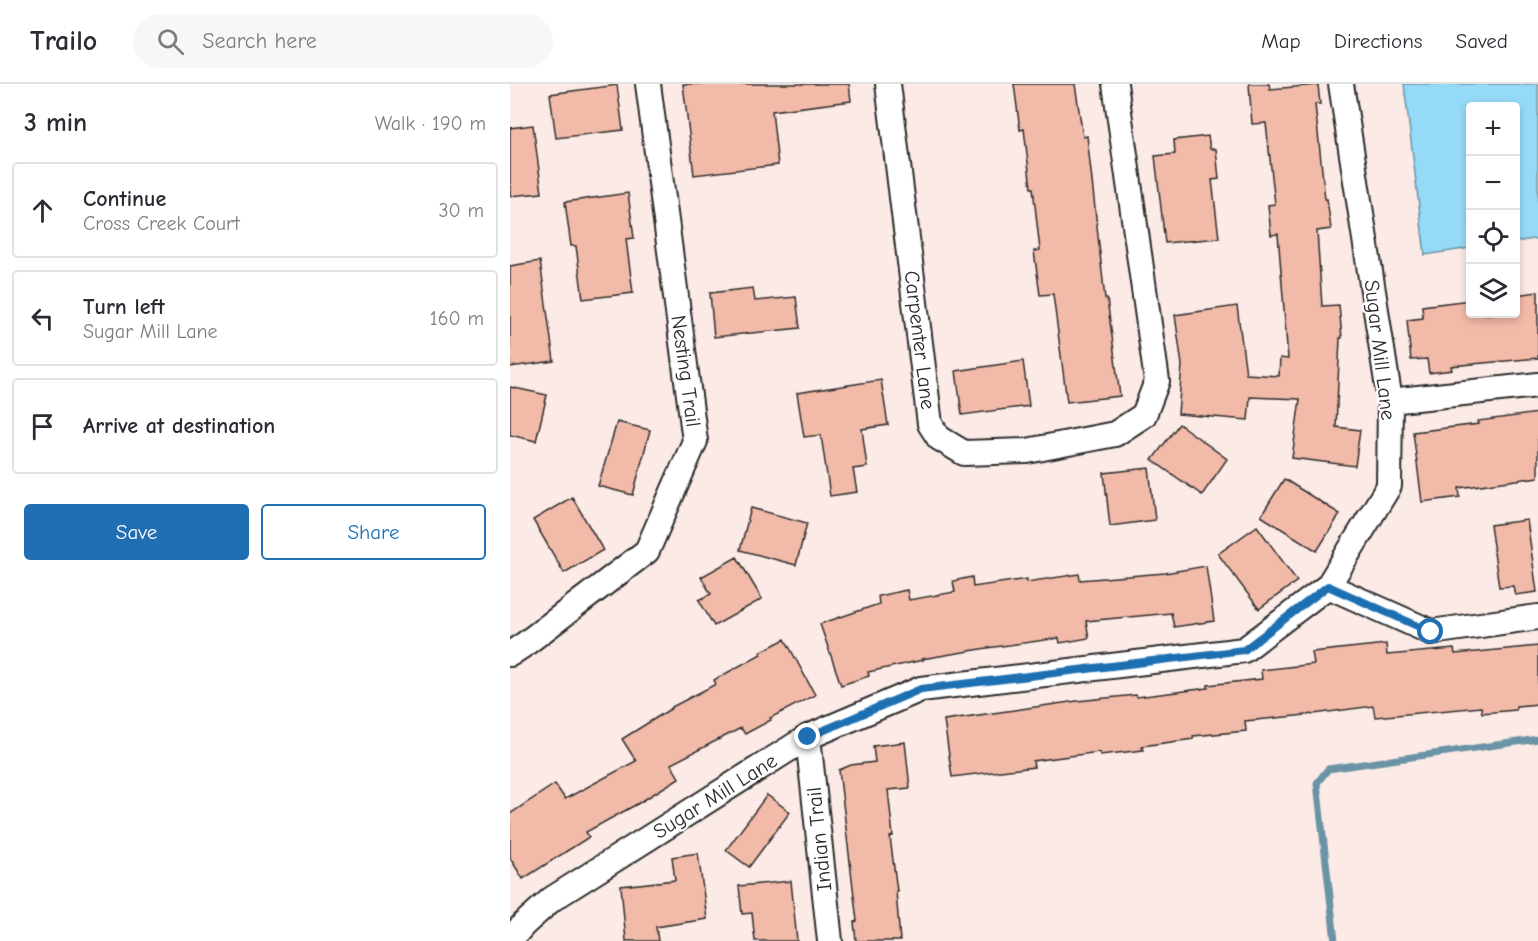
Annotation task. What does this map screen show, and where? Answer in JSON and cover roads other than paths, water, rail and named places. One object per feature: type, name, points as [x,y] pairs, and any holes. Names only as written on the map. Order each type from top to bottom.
[{"type":"street","name":"Nesting Trail","points":[[510,654],[647,551],[695,441],[648,84]]},
{"type":"street","name":"Carpenter Lane","points":[[888,84],[930,424],[939,438],[964,453],[1027,452],[1115,434],[1144,415],[1157,381],[1115,84]]},
{"type":"street","name":"Sugar Mill Lane","points":[[510,940],[552,899],[808,737],[921,689],[1244,650],[1328,586],[1389,486],[1390,401],[1341,84]]},
{"type":"street","points":[[1390,401],[1538,385]]},
{"type":"street","points":[[1328,586],[1431,632],[1538,617]]},
{"type":"street","name":"Indian Trail","points":[[808,737],[830,941]]},
{"type":"water","points":[[1404,84],[1538,84],[1538,238],[1520,241],[1520,102],[1466,102],[1466,249],[1425,255]]},
{"type":"waterway","points":[[1335,941],[1317,783],[1328,769],[1538,739]]}]
